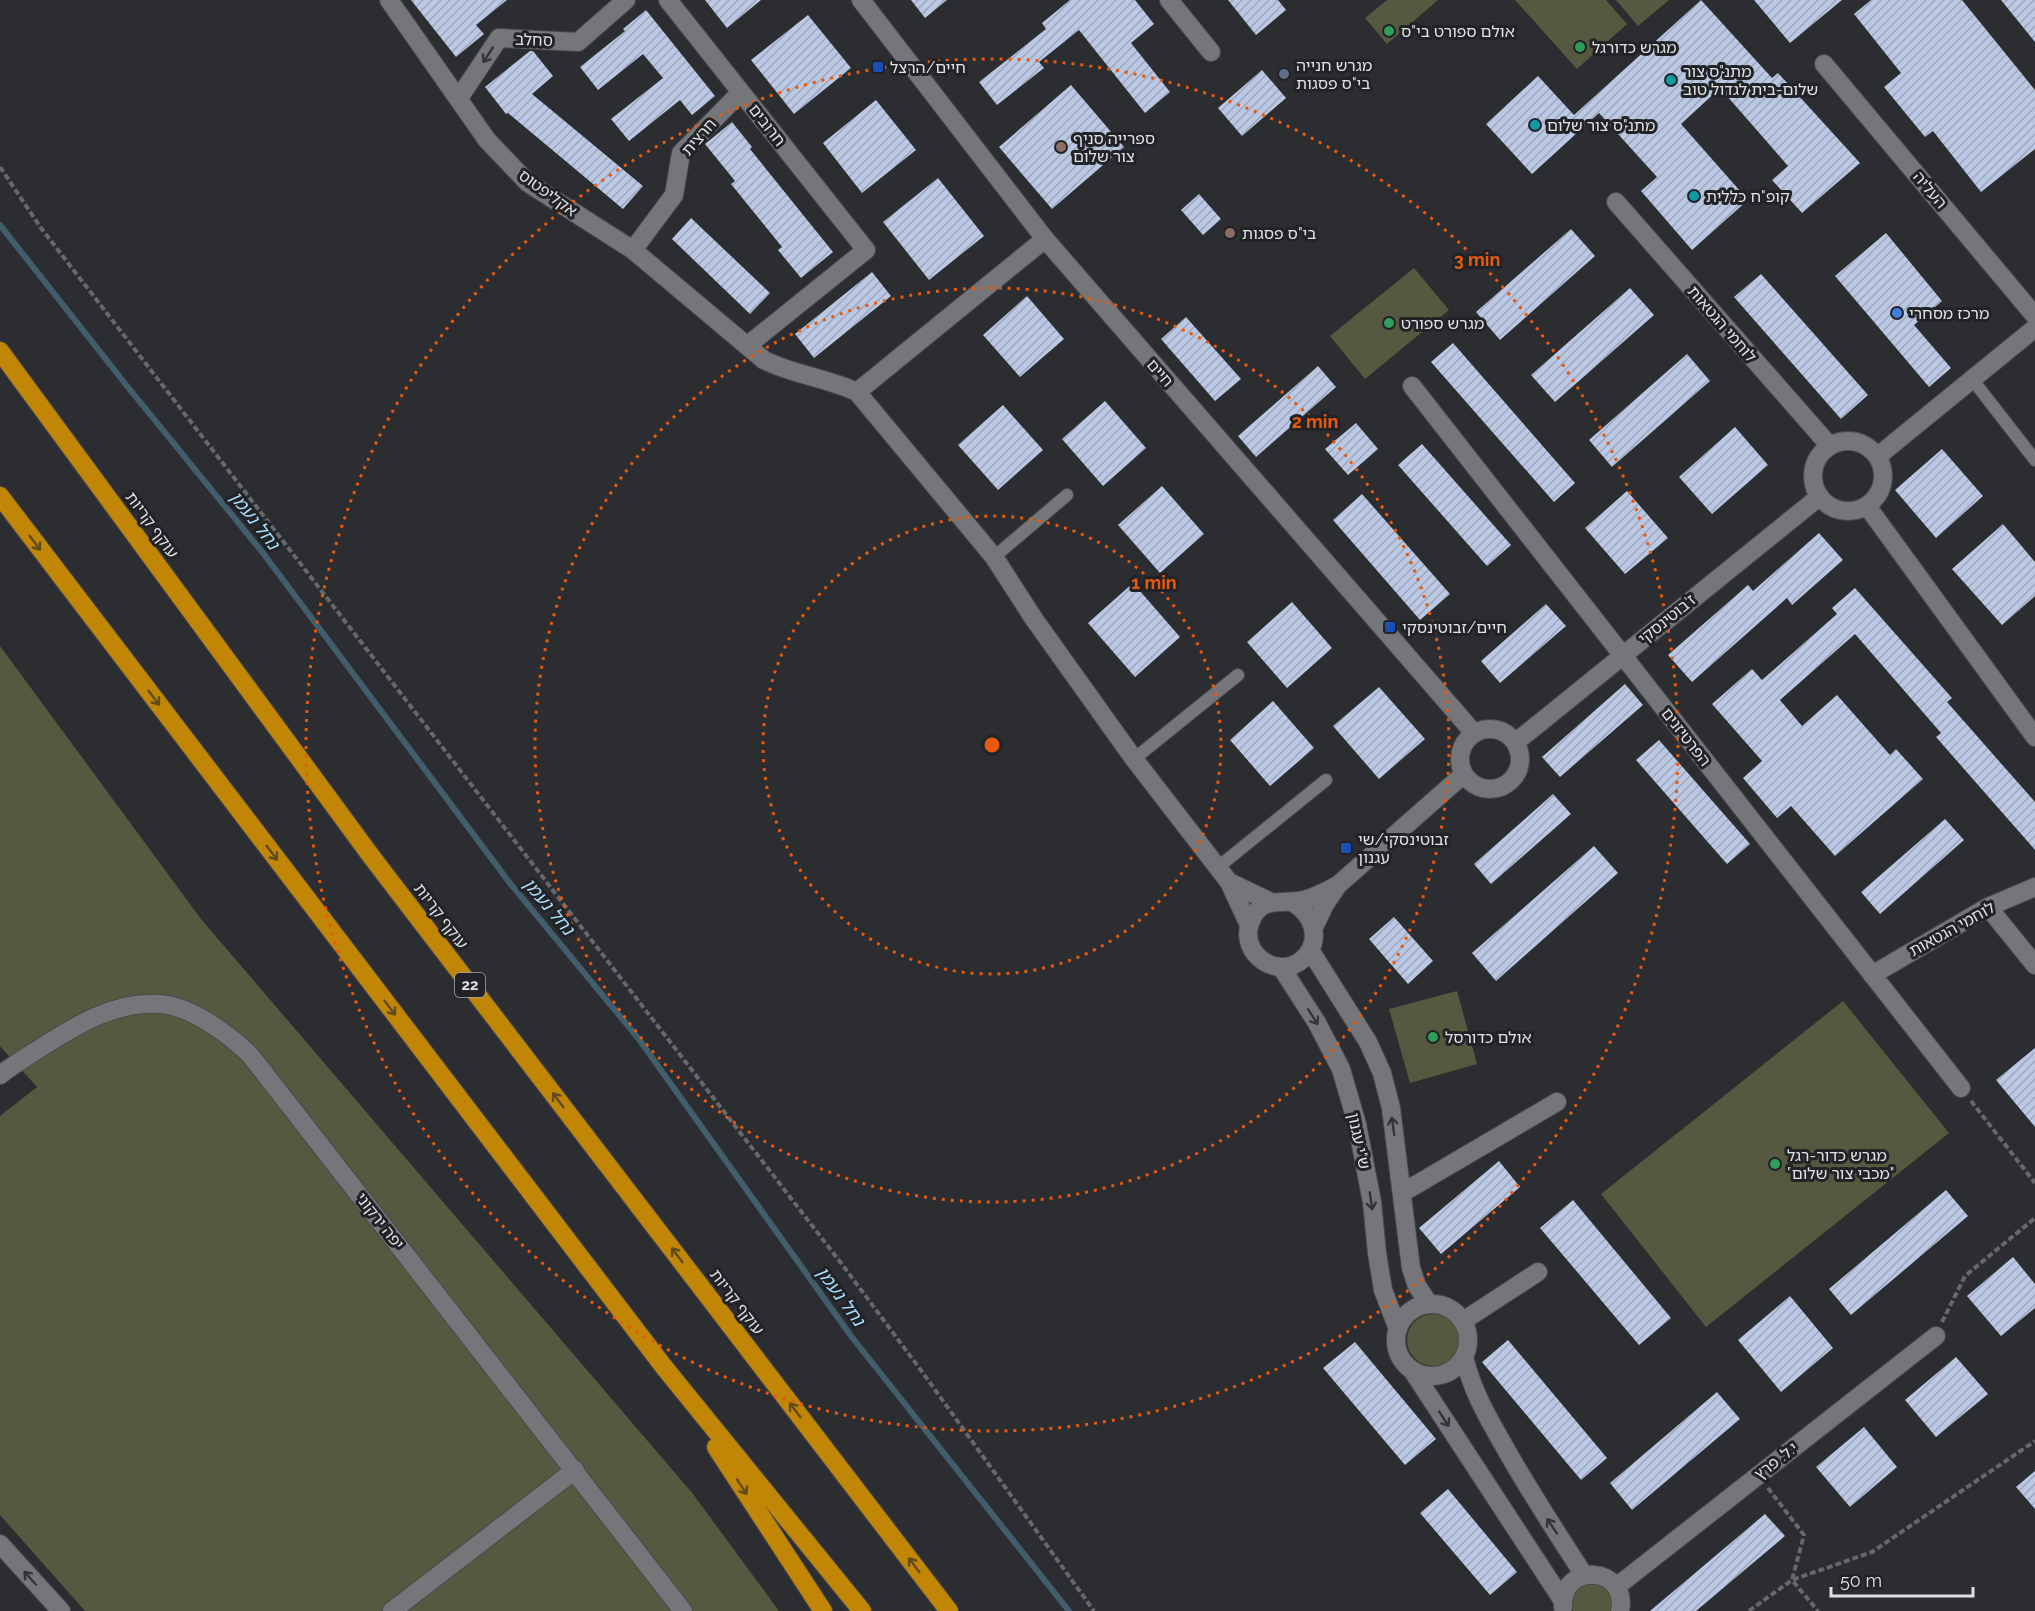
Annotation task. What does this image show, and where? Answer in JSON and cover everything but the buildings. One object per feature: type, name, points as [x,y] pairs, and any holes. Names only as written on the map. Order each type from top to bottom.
[{"type":"highway","name":"עוקף קריות","points":[[0,351],[371,856],[949,1611]]},
{"type":"highway","points":[[0,496],[664,1367],[862,1611]]},
{"type":"highway","points":[[664,1367],[823,1611]]},
{"type":"street","name":"אקליפטוס","points":[[389,0],[487,140],[528,183],[633,250],[764,360],[784,369],[837,382],[857,392]]},
{"type":"street","name":"סחלב","points":[[459,99],[499,38],[578,42],[626,0]]},
{"type":"street","name":"חרובים","points":[[668,0],[866,250],[748,345]]},
{"type":"street","name":"חיים","points":[[861,0],[1045,240],[1474,733]]},
{"type":"street","points":[[1169,0],[1211,52]]},
{"type":"street","name":"העליה","points":[[1824,64],[2035,316]]},
{"type":"street","name":"חרצית","points":[[633,250],[674,195],[681,153],[741,92]]},
{"type":"street","name":"לוחמי הגטאות","points":[[1616,202],[1829,446]]},
{"type":"street","points":[[1045,240],[857,392],[994,557],[1034,619],[1134,759],[1229,882],[1249,925]]},
{"type":"street","points":[[1878,456],[2035,328]]},
{"type":"street","name":"הפרטיזנים","points":[[1412,386],[1961,1088]]},
{"type":"street","points":[[1842,441],[1856,441],[1868,446],[1878,456],[1883,466],[1884,478],[1875,499],[1867,506],[1854,511],[1841,511],[1829,506],[1819,497],[1812,475],[1820,453],[1829,446],[1842,441]]},
{"type":"street","name":"ז'בוטינסקי","points":[[1516,742],[1819,497]]},
{"type":"street","points":[[1867,506],[2035,737]]},
{"type":"street","points":[[1485,729],[1497,729],[1516,742],[1520,752],[1520,763],[1511,781],[1501,787],[1480,788],[1464,774],[1460,763],[1461,752],[1466,741],[1474,733],[1485,729]]},
{"type":"street","points":[[1314,927],[1325,904],[1338,885],[1464,774]]},
{"type":"street","points":[[1229,882],[1271,902]]},
{"type":"street","points":[[1292,902],[1307,899],[1338,885]]},
{"type":"street","name":"לוחמי הגטאות","points":[[1872,975],[1988,907],[2035,887]]},
{"type":"street","points":[[1281,900],[1292,902],[1302,907],[1309,916],[1314,927],[1314,939],[1303,959],[1293,965],[1281,967],[1270,965],[1260,960],[1252,950],[1248,938],[1249,925],[1261,907],[1281,900]]},
{"type":"street","points":[[1988,907],[2035,965]]},
{"type":"street","name":"ש\"י עגנון","points":[[1310,950],[1368,1042],[1382,1073],[1391,1108],[1411,1268],[1417,1286],[1429,1304]]},
{"type":"street","name":"ש\"י עגנון","points":[[1281,967],[1317,1023],[1341,1069],[1364,1157],[1383,1290],[1398,1329]]},
{"type":"street","name":"יפה ירקוני","points":[[2,1072],[82,1023],[113,1009],[135,1005],[162,1004],[189,1013],[236,1042],[251,1056],[683,1611]]},
{"type":"street","points":[[1402,1192],[1557,1102]]},
{"type":"street","points":[[1463,1321],[1538,1272]]},
{"type":"street","points":[[1412,1370],[1423,1375],[1435,1376],[1457,1367],[1464,1357],[1468,1345],[1467,1333],[1463,1321],[1448,1308],[1429,1304],[1419,1307],[1404,1318],[1398,1329],[1396,1340],[1398,1352],[1403,1362],[1412,1370],[1564,1606]]},
{"type":"street","name":"י.ל. פרץ","points":[[1616,1587],[1936,1336]]},
{"type":"street","points":[[1464,1357],[1475,1393],[1484,1411],[1542,1512],[1584,1575]]},
{"type":"street","points":[[392,1611],[575,1470]]},
{"type":"street","points":[[0,1544],[61,1611]]},
{"type":"street","points":[[1564,1606],[1569,1586],[1584,1575],[1602,1576],[1616,1587],[1621,1601],[1620,1611]]},
{"type":"lane","points":[[1972,379],[2035,460]]},
{"type":"lane","points":[[994,557],[1067,495]]},
{"type":"lane","points":[[1134,759],[1238,675]]},
{"type":"lane","points":[[1217,868],[1326,780]]},
{"type":"path","points":[[0,167],[49,237],[841,1263],[1094,1611]]},
{"type":"path","points":[[1961,1088],[2035,1183]]},
{"type":"path","points":[[1936,1336],[1965,1276],[2035,1218]]},
{"type":"path","points":[[1749,1611],[1792,1580],[1872,1552],[2035,1441]]},
{"type":"path","points":[[1759,1475],[1804,1535],[1792,1580]]},
{"type":"path","points":[[1792,1580],[1818,1611]]},
{"type":"green space","name":"אולם ספורט בי\"ס","points":[[1387,0],[1438,0],[1387,44],[1365,18]]},
{"type":"green space","name":"מגרש כדורגל","points":[[1515,0],[1606,0],[1627,24],[1577,69]]},
{"type":"green space","points":[[1616,0],[1669,0],[1638,26]]},
{"type":"green space","name":"מגרש ספורט","points":[[1414,268],[1449,310],[1365,379],[1330,336]]},
{"type":"green space","points":[[0,646],[201,919],[693,1494],[779,1611],[85,1611],[0,1515],[0,1116],[37,1087],[0,1046]]},
{"type":"green space","name":"אולם כדורסל","points":[[1457,991],[1477,1064],[1410,1083],[1389,1009]]},
{"type":"green space","name":"מגרש כדור-רגל \"מכבי צור שלום\"","points":[[1843,1001],[1949,1133],[1706,1327],[1601,1194]]},
{"type":"green space","points":[[1433,1314],[1443,1316],[1451,1322],[1457,1330],[1459,1340],[1457,1350],[1451,1358],[1443,1364],[1433,1366],[1423,1364],[1415,1358],[1409,1350],[1407,1340],[1409,1330],[1415,1322],[1423,1316]]},
{"type":"green space","points":[[1588,1583],[1601,1584],[1611,1593],[1612,1611],[1573,1611],[1574,1594]]},
{"type":"waterway","name":"נחל נעמן","points":[[0,225],[263,553],[509,882],[638,1038],[851,1336],[1069,1611]]},
{"type":"place","name":"אולם ספורט בי\"ס","points":[[1389,31]]},
{"type":"place","name":"מגרש כדורגל","points":[[1580,47]]},
{"type":"place","name":"חיים/הרצל","points":[[878,67]]},
{"type":"place","name":"מגרש חנייה בי\"ס פסגות","points":[[1284,74]]},
{"type":"place","name":"מתנ\"ס צור שלום-בית לגדול טוב","points":[[1671,80]]},
{"type":"place","name":"מתנ\"ס צור שלום","points":[[1535,125]]},
{"type":"place","name":"ספרייה סניף צור שלום","points":[[1061,147]]},
{"type":"place","name":"קופ\"ח כללית","points":[[1694,196]]},
{"type":"place","name":"בי\"ס פסגות","points":[[1230,233]]},
{"type":"place","name":"מרכז מסחרי","points":[[1897,313]]},
{"type":"place","name":"מגרש ספורט","points":[[1389,323]]},
{"type":"place","name":"חיים/זבוטינסקי","points":[[1390,627]]},
{"type":"place","name":"זבוטינסקי/שי עגנון","points":[[1346,848]]},
{"type":"place","name":"אולם כדורסל","points":[[1433,1037]]},
{"type":"place","name":"מגרש כדור-רגל \"מכבי צור שלום\"","points":[[1775,1164]]}]
